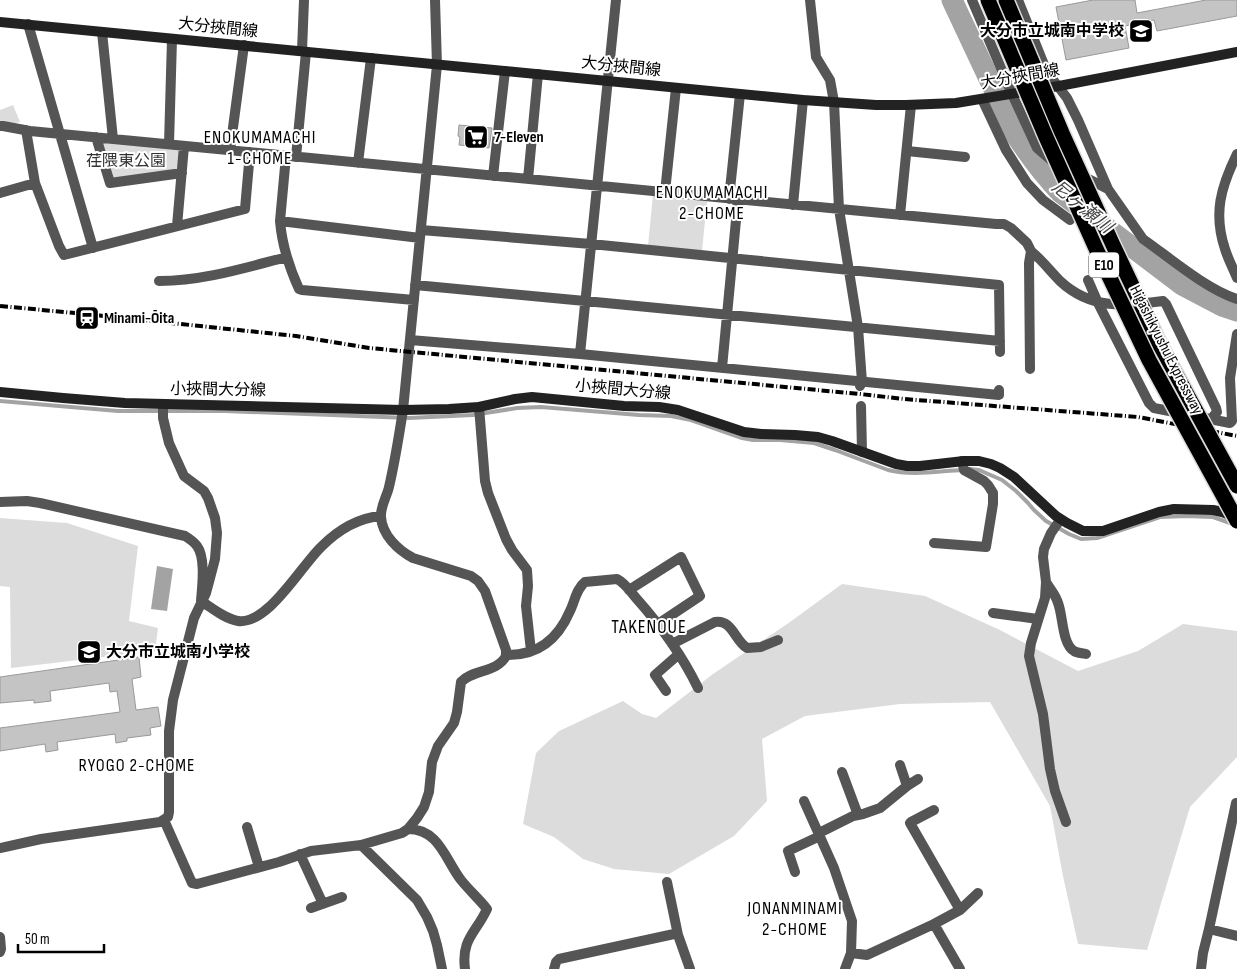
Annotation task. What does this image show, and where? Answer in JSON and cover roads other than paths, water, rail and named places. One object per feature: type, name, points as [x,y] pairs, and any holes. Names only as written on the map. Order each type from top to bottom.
[{"type":"highway","name":"Higashikyushu Expressway","points":[[988,0],[1102,262],[1149,360],[1237,520]]},
{"type":"highway","name":"Higashikyushu Expressway","points":[[1006,0],[1062,133],[1161,347],[1237,486]]},
{"type":"main road","name":"大分挾間線","points":[[0,22],[676,88],[876,105],[956,103],[1059,86],[1237,52]]},
{"type":"main road","name":"小挾間大分線","points":[[0,392],[163,404],[403,410],[479,407],[532,397],[624,406],[659,407],[678,410],[744,432],[818,437],[902,465],[920,466],[962,461],[984,462],[1007,472],[1060,520],[1084,531],[1104,531],[1159,512],[1174,509],[1213,510],[1222,512],[1237,520]]},
{"type":"street","points":[[304,0],[304,51],[291,156],[280,222],[292,274],[302,290],[414,300]]},
{"type":"street","points":[[164,820],[192,883],[197,884],[300,854],[361,845],[402,833],[424,808],[429,792],[432,762],[438,746],[454,723],[461,682],[466,677],[492,667],[504,659],[506,655],[506,650],[487,596],[478,581],[471,576],[408,555],[396,546],[388,535],[384,529],[381,516],[396,454],[403,410],[437,65],[435,0]]},
{"type":"street","points":[[580,354],[616,0]]},
{"type":"street","points":[[810,0],[816,57],[830,80],[834,102],[839,209],[858,327],[861,384]]},
{"type":"street","points":[[972,0],[1037,148],[1051,160],[1108,190]]},
{"type":"street","points":[[1018,0],[1047,72],[1067,98],[1108,190],[1143,239],[1210,286],[1225,295],[1237,299]]},
{"type":"street","points":[[28,24],[93,248]]},
{"type":"street","points":[[102,32],[113,139]]},
{"type":"street","points":[[169,144],[172,38]]},
{"type":"street","points":[[230,150],[244,45]]},
{"type":"street","points":[[358,163],[371,58]]},
{"type":"street","points":[[493,176],[505,71]]},
{"type":"street","points":[[528,179],[538,74]]},
{"type":"street","points":[[665,192],[676,88]]},
{"type":"street","points":[[722,368],[733,258],[733,199],[740,94]]},
{"type":"street","points":[[982,99],[1006,150],[1027,184],[1043,200],[1070,220]]},
{"type":"street","points":[[793,205],[803,100]]},
{"type":"street","points":[[900,215],[911,105]]},
{"type":"street","points":[[0,126],[59,134],[1004,224],[1028,243],[1031,251],[1029,263],[1030,369]]},
{"type":"street","points":[[26,130],[35,183],[64,255],[245,209],[250,152]]},
{"type":"street","points":[[96,137],[110,183],[182,173]]},
{"type":"street","points":[[177,226],[184,146]]},
{"type":"street","points":[[907,151],[965,157]]},
{"type":"street","points":[[1237,154],[1221,194],[1218,210],[1220,232],[1225,251],[1237,278]]},
{"type":"street","points":[[0,193],[35,183]]},
{"type":"street","points":[[280,222],[420,234],[590,244],[999,285],[1000,346],[858,327],[415,286]]},
{"type":"street","points":[[1031,251],[1072,291],[1098,303],[1134,305],[1163,302],[1166,304],[1216,408],[1217,412],[1211,419]]},
{"type":"street","points":[[159,281],[202,278],[287,257]]},
{"type":"street","points":[[1088,280],[1149,404],[1154,408],[1230,423],[1232,421],[1230,378],[1237,334]]},
{"type":"street","points":[[410,340],[580,354],[861,384],[999,395],[999,390]]},
{"type":"street","points":[[0,848],[41,839],[160,822],[168,817],[169,732],[175,693],[194,618],[206,593],[217,544],[212,507],[204,491],[184,476],[181,471],[167,437],[163,404]]},
{"type":"street","points":[[861,406],[862,452]]},
{"type":"street","points":[[479,407],[485,481],[488,493],[506,539],[527,570],[526,606],[531,652]]},
{"type":"street","points":[[934,543],[986,547],[993,493],[988,485],[964,470],[962,461]]},
{"type":"street","points":[[0,502],[40,503],[185,536],[198,547],[200,552],[202,573],[201,601]]},
{"type":"street","points":[[201,601],[233,620],[243,621],[258,617],[272,605],[316,552],[333,536],[360,520],[381,516]]},
{"type":"street","points":[[1060,520],[1050,533],[1044,549],[1045,598],[1031,643],[1030,656],[1043,714],[1051,775],[1066,822]]},
{"type":"street","points":[[629,590],[681,557],[700,596],[658,624]]},
{"type":"street","points":[[506,655],[519,655],[531,652],[548,642],[566,619],[579,588],[585,582],[617,579],[621,581],[658,624],[687,665],[698,688]]},
{"type":"street","points":[[1046,582],[1058,602],[1064,633],[1069,646],[1076,652],[1086,654]]},
{"type":"street","points":[[993,613],[1038,619]]},
{"type":"street","points":[[672,644],[720,621],[726,623],[741,645],[747,648],[761,647],[778,640]]},
{"type":"street","points":[[666,691],[655,675],[679,654]]},
{"type":"street","points":[[900,765],[907,786]]},
{"type":"street","points":[[842,772],[858,815]]},
{"type":"street","points":[[795,872],[788,851],[858,815],[880,808],[918,779]]},
{"type":"street","points":[[804,800],[834,868],[852,921],[851,953],[845,969]]},
{"type":"street","points":[[1201,969],[1237,804]]},
{"type":"street","points":[[934,810],[910,823],[960,910]]},
{"type":"street","points":[[247,827],[259,867]]},
{"type":"street","points":[[408,828],[422,830],[433,838],[461,880],[487,909],[466,946],[463,958],[465,969]]},
{"type":"street","points":[[361,845],[417,900],[433,931],[442,969]]},
{"type":"street","points":[[300,854],[323,904]]},
{"type":"street","points":[[667,882],[678,936],[690,969]]},
{"type":"street","points":[[851,953],[868,955],[934,924],[960,910],[978,893]]},
{"type":"street","points":[[311,908],[342,897]]},
{"type":"street","points":[[934,924],[960,969]]},
{"type":"street","points":[[1209,929],[1237,936]]},
{"type":"street","points":[[554,969],[556,962],[560,959],[674,934],[678,936]]},
{"type":"street","points":[[0,937],[0,952]]},
{"type":"waterway","name":"尼ヶ瀬川","points":[[952,0],[1014,132],[1054,186],[1182,285],[1222,306],[1237,311]]},
{"type":"waterway","points":[[0,401],[118,411],[225,411],[409,418],[473,415],[517,408],[541,407],[671,416],[691,420],[742,438],[814,443],[897,472],[916,473],[963,470]]},
{"type":"waterway","points":[[970,469],[979,470],[1002,480],[1046,521],[1081,539],[1097,538],[1160,517],[1213,517],[1233,524]]},
{"type":"railway","points":[[0,306],[296,336],[369,348],[904,399],[1138,417],[1237,436]]},
{"type":"place","name":"大分市立城南中学校","points":[[1141,31]]},
{"type":"place","name":"7-Eleven","points":[[476,137]]},
{"type":"place","name":"Minami-Ōita","points":[[87,318]]},
{"type":"place","name":"大分市立城南小学校","points":[[89,652]]},
{"type":"district","name":"ENOKUMAMACHI 1-CHOME","points":[[260,147]]},
{"type":"district","name":"ENOKUMAMACHI 2-CHOME","points":[[712,202]]},
{"type":"district","name":"TAKENOUE","points":[[649,627]]},
{"type":"district","name":"RYOGO 2-CHOME","points":[[137,765]]},
{"type":"district","name":"JONANMINAMI 2-CHOME","points":[[795,918]]},
{"type":"park label","name":"荏隈東公園","points":[[126,161]]}]
